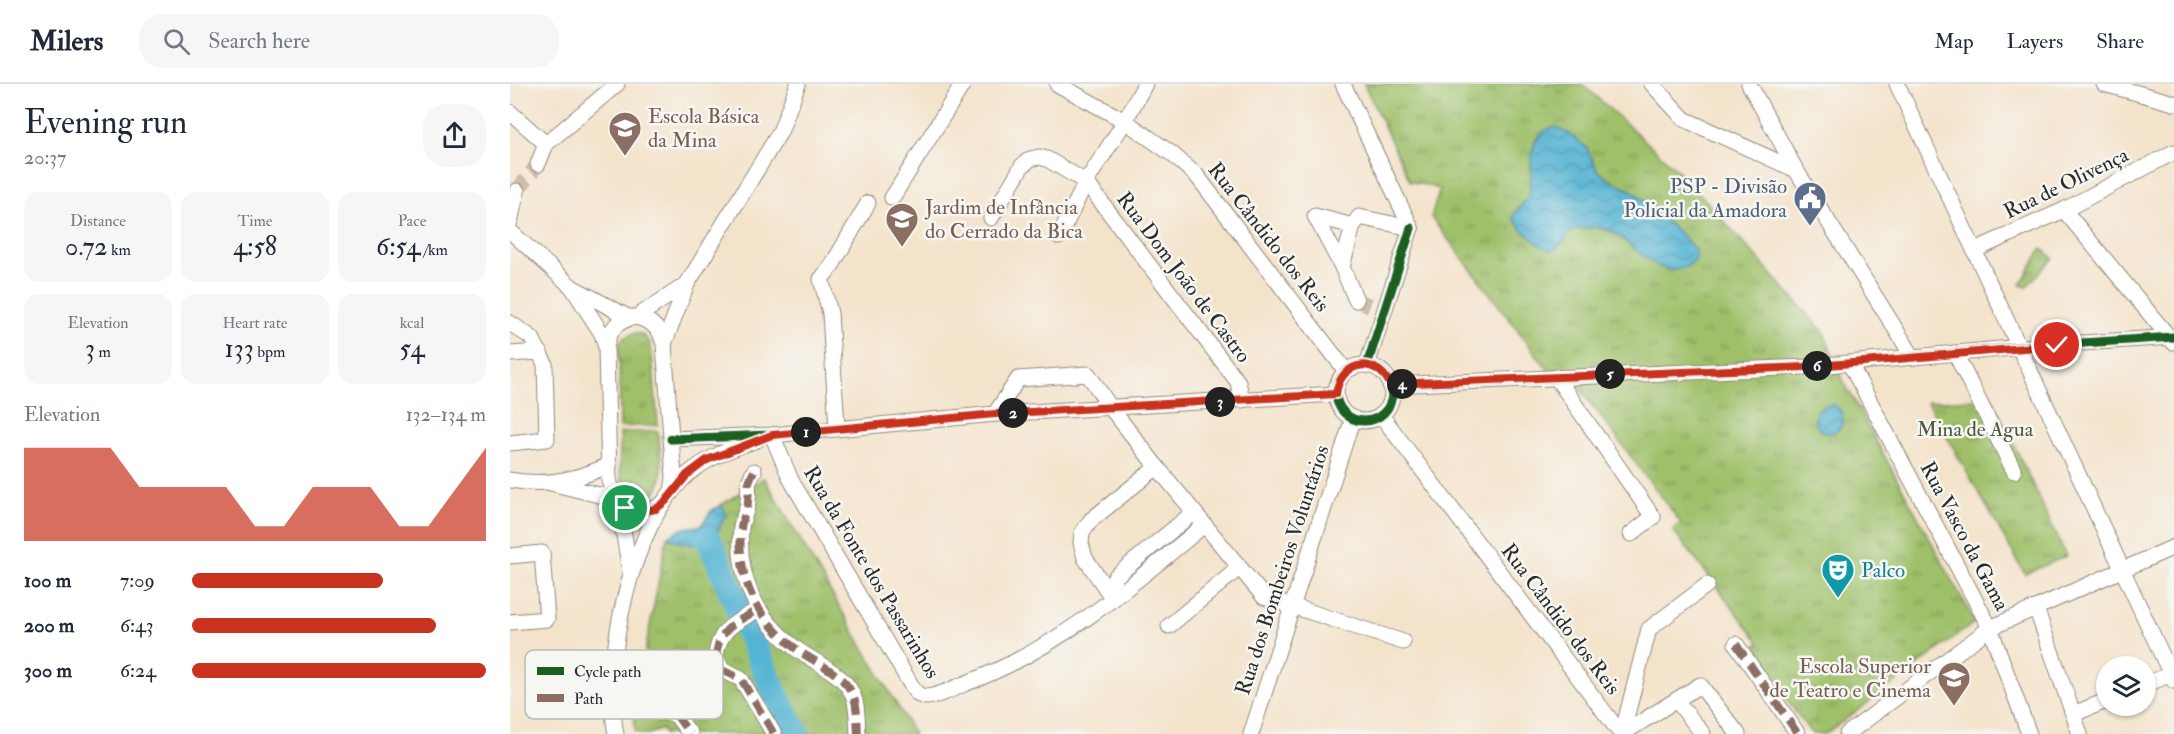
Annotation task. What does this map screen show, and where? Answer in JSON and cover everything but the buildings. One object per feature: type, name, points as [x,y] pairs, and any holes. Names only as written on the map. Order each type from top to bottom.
[{"type":"street","points":[[538,164],[546,144],[617,84]]},
{"type":"street","points":[[664,344],[687,285],[780,132],[798,84]]},
{"type":"street","points":[[892,198],[963,84]]},
{"type":"street","name":"Rua Cândido dos Reis","points":[[1057,84],[1125,121],[1172,154],[1197,176],[1346,371]]},
{"type":"street","points":[[1059,237],[1086,182],[1125,121],[1145,84]]},
{"type":"street","points":[[1343,84],[1411,228],[1379,309],[1367,365]]},
{"type":"street","points":[[1652,84],[1684,119],[1796,170]]},
{"type":"street","points":[[1749,84],[1796,170],[1913,357]]},
{"type":"street","points":[[1898,84],[2172,677],[2156,682]]},
{"type":"street","points":[[2104,84],[2174,103]]},
{"type":"street","points":[[510,112],[546,144]]},
{"type":"street","name":"Rua de Olivença","points":[[1975,250],[2064,210],[2174,152]]},
{"type":"street","points":[[991,218],[1022,166],[1030,159],[1039,157],[1047,159],[1086,182]]},
{"type":"street","name":"Rua Dom João de Castro","points":[[1086,182],[1238,382],[1242,400]]},
{"type":"street","points":[[510,222],[517,191]]},
{"type":"street","points":[[837,428],[830,313],[821,279],[831,267],[868,203]]},
{"type":"street","points":[[2064,210],[2173,340]]},
{"type":"street","points":[[1353,226],[1315,216],[1342,267],[1356,300]]},
{"type":"street","points":[[1342,267],[1353,226],[1359,217],[1411,228]]},
{"type":"street","points":[[510,231],[572,287],[623,314],[646,320],[656,327],[664,344],[674,477],[668,499],[656,509],[643,512],[631,510],[617,501],[551,483],[510,480]]},
{"type":"street","points":[[606,347],[612,329],[621,321],[633,318],[687,285]]},
{"type":"street","points":[[572,287],[602,334],[606,347],[610,487],[617,501],[630,573]]},
{"type":"street","points":[[510,323],[532,338],[545,364],[547,439],[510,443]]},
{"type":"street","points":[[1390,384],[1850,364],[2021,347],[2173,340]]},
{"type":"street","points":[[510,354],[540,352]]},
{"type":"street","points":[[1955,353],[2014,471]]},
{"type":"street","name":"Rua Vasco da Gama","points":[[1850,364],[1990,628],[2029,734]]},
{"type":"street","points":[[1359,365],[1367,365],[1381,372],[1390,384],[1390,401],[1381,415],[1367,420],[1353,418],[1341,409],[1336,394],[1340,378],[1346,371],[1359,365]]},
{"type":"street","points":[[995,414],[1018,380],[1088,374],[1110,407],[1157,467],[1264,597],[1403,642]]},
{"type":"street","points":[[1556,376],[1653,517],[1631,534]]},
{"type":"street","points":[[671,439],[772,435],[995,414],[1336,394]]},
{"type":"street","name":"Rua Cândido dos Reis","points":[[1381,415],[1622,734]]},
{"type":"street","name":"Rua dos Bombeiros Voluntários","points":[[1251,734],[1353,418]]},
{"type":"street","points":[[616,650],[630,573],[654,518],[687,475],[707,460],[772,435]]},
{"type":"street","name":"Rua da Fonte dos Passarinhos","points":[[772,435],[791,480],[919,695],[929,697],[996,672],[1113,599],[1204,525]]},
{"type":"street","points":[[551,483],[588,475],[609,465]]},
{"type":"street","points":[[1113,599],[1086,558],[1081,543],[1082,533],[1091,520],[1157,467]]},
{"type":"street","points":[[754,471],[747,485],[749,503],[743,515],[741,529],[742,569],[749,593],[756,610],[777,632],[844,681],[854,694],[858,734]]},
{"type":"street","points":[[1113,599],[1111,585],[1116,576],[1194,512]]},
{"type":"street","points":[[1847,734],[1990,628],[2174,547]]},
{"type":"street","points":[[510,556],[542,553],[547,619],[510,622]]},
{"type":"street","points":[[1169,626],[1239,568]]},
{"type":"street","points":[[1622,734],[1649,629],[1707,585]]},
{"type":"street","points":[[2036,608],[2080,734]]},
{"type":"street","points":[[717,650],[723,632],[756,610]]},
{"type":"street","points":[[1736,644],[1798,734]]},
{"type":"street","points":[[723,666],[741,679],[774,734]]},
{"type":"street","points":[[1622,734],[1700,685],[1738,734]]},
{"type":"street","points":[[1676,700],[1703,734]]},
{"type":"street","points":[[2073,714],[2096,705]]},
{"type":"street","points":[[615,719],[616,734]]},
{"type":"street","points":[[679,719],[690,734]]},
{"type":"green space","points":[[1364,84],[1582,84],[1684,176],[1824,333],[1843,380],[1975,622],[1826,734],[1812,734],[1749,650],[1760,643],[1673,530],[1681,523],[1565,369],[1549,371],[1431,217],[1440,189],[1410,181]]},
{"type":"green space","points":[[2042,249],[2053,258],[2026,287],[2020,285]]},
{"type":"green space","points":[[634,333],[642,334],[651,344],[658,425],[620,427],[619,345],[623,338]]},
{"type":"green space","name":"Mina de Agua","points":[[1992,398],[2066,556],[2025,574],[1927,402]]},
{"type":"green space","points":[[658,431],[662,461],[660,482],[657,490],[650,496],[634,496],[626,489],[621,478],[620,433]]},
{"type":"green space","points":[[764,478],[914,734],[664,734],[662,729],[649,734],[635,732],[634,719],[723,719],[723,650],[645,650],[667,537],[684,528],[699,526],[711,511]]},
{"type":"water","points":[[1555,127],[1568,133],[1587,148],[1598,171],[1634,192],[1685,238],[1697,253],[1695,261],[1682,269],[1670,270],[1658,266],[1617,235],[1603,229],[1588,228],[1574,231],[1554,250],[1544,248],[1525,232],[1513,217],[1529,193],[1534,145],[1545,131]]},
{"type":"water","points":[[1829,405],[1839,409],[1843,419],[1839,429],[1829,433],[1819,429],[1815,419],[1819,409]]},
{"type":"water","points":[[722,505],[727,516],[723,518],[715,537],[709,542],[694,545],[667,537],[684,528],[699,526],[711,511]]},
{"type":"waterway","points":[[710,542],[776,696],[797,734]]},
{"type":"tunnel","points":[[517,191],[538,164]]},
{"type":"tunnel","points":[[1356,300],[1374,307]]},
{"type":"marked path","points":[[754,471],[749,484],[748,504],[741,528],[742,563],[746,580],[759,610],[781,636],[802,653],[834,673],[847,686],[855,702],[858,734]]},
{"type":"marked path","points":[[717,650],[720,639],[730,627],[759,609]]},
{"type":"marked path","points":[[1736,644],[1798,734]]},
{"type":"marked path","points":[[723,670],[741,679],[774,734]]},
{"type":"marked path","points":[[679,719],[690,734]]},
{"type":"cycle path","points":[[1367,365],[1411,228]]},
{"type":"cycle path","points":[[1390,385],[1806,367],[2021,347],[2174,337]]},
{"type":"cycle path","points":[[1364,365],[1379,370],[1387,378],[1392,393],[1387,408],[1379,416],[1364,421],[1349,416],[1341,408],[1336,393],[1341,378],[1349,370],[1364,365]]},
{"type":"cycle path","points":[[671,439],[772,435],[995,414],[1336,394]]},
{"type":"place","name":"Escola Básica da Mina","points":[[625,157]]},
{"type":"place","name":"PSP - Divisão Policial da Amadora","points":[[1810,227]]},
{"type":"place","name":"Jardim de Infância do Cerrado da Bica","points":[[902,248]]},
{"type":"place","name":"Palco","points":[[1838,599]]},
{"type":"place","name":"Escola Superior de Teatro e Cinema","points":[[1954,707]]},
{"type":"route","points":[[625,508],[637,512],[656,509],[662,506],[679,482],[696,467],[721,453],[772,435],[995,414],[1336,394],[1340,378],[1346,371],[1359,365],[1374,367],[1387,377],[1390,384],[1806,367],[2057,345]]}]
